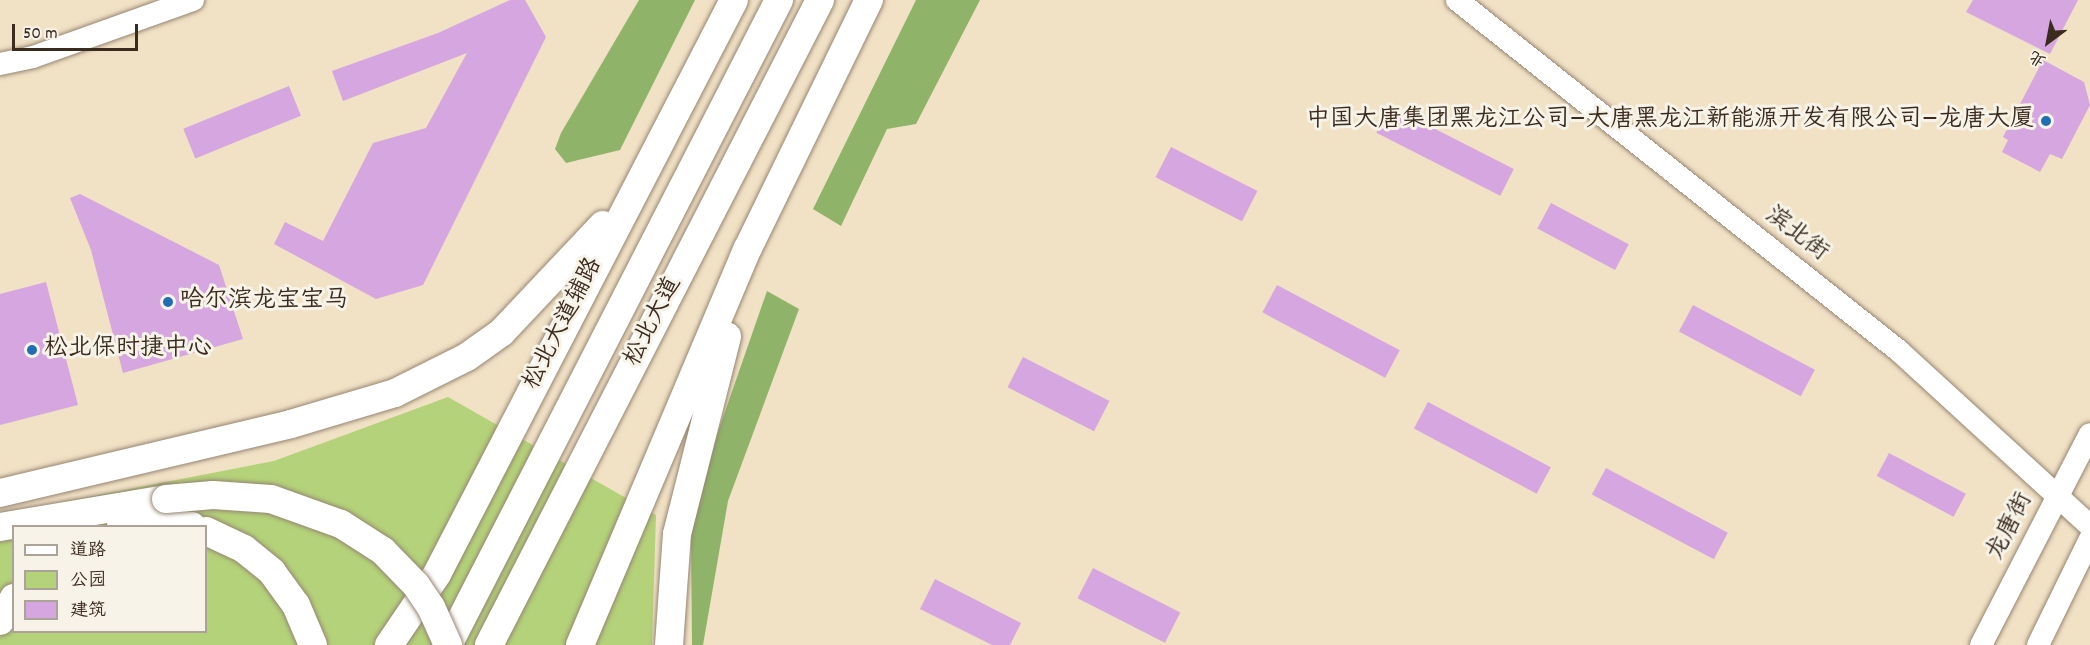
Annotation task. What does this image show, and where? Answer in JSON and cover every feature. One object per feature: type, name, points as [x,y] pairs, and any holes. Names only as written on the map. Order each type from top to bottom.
[{"type":"highway","name":"松北大道辅路","points":[[389,645],[437,574],[634,189],[734,0]]},
{"type":"highway","name":"松北大道","points":[[448,645],[779,0]]},
{"type":"highway","name":"松北大道","points":[[489,645],[820,0]]},
{"type":"highway","points":[[841,54],[856,0]]},
{"type":"highway","points":[[580,645],[748,248],[869,0]]},
{"type":"highway","points":[[0,493],[291,424],[395,393],[432,376],[502,332],[576,257],[634,189]]},
{"type":"highway","points":[[669,645],[677,534],[748,248]]},
{"type":"highway","points":[[0,526],[166,499],[213,495],[271,499],[341,524],[383,552],[416,585],[431,607],[448,645]]},
{"type":"highway","points":[[133,525],[157,523],[180,525]]},
{"type":"highway","points":[[207,531],[244,549],[272,572],[296,604],[313,645]]},
{"type":"highway","points":[[402,645],[437,574]]},
{"type":"highway","points":[[0,621],[12,601]]},
{"type":"street","points":[[0,64],[33,57],[193,0]]},
{"type":"street","name":"滨北街","points":[[1457,0],[1899,351],[2090,526]]},
{"type":"street","name":"龙唐街","points":[[1981,645],[2090,434]]},
{"type":"street","points":[[2038,645],[2090,539]]},
{"type":"green space","points":[[639,0],[695,0],[620,150],[566,163],[555,149],[561,133]]},
{"type":"green space","points":[[916,0],[980,0],[916,124],[887,129],[841,226],[813,209]]},
{"type":"green space","points":[[767,291],[799,309],[728,501],[703,645],[692,645],[691,537],[704,472]]},
{"type":"green space","points":[[448,397],[656,515],[652,645],[0,645],[0,514],[274,461]]},
{"type":"building","points":[[510,0],[525,0],[546,37],[423,285],[376,299],[274,244],[285,222],[323,241],[373,143],[426,128],[467,53],[343,101],[332,71],[438,33]]},
{"type":"building","points":[[1973,0],[2078,0],[2050,54],[1966,12]]},
{"type":"building","name":"中国大唐集团黑龙江公司—大唐黑龙江新能源开发有限公司—龙唐大厦","points":[[2043,60],[2084,82],[2090,105],[2062,159],[2050,154],[2040,172],[2002,152],[2008,140],[2003,137]]},
{"type":"building","points":[[289,86],[301,116],[195,158],[183,129]]},
{"type":"building","points":[[1390,106],[1514,169],[1500,196],[1376,133]]},
{"type":"building","points":[[1171,147],[1257,191],[1242,221],[1156,177]]},
{"type":"building","name":"哈尔滨龙宝宝马","points":[[80,194],[219,265],[243,339],[123,373],[91,250],[70,198]]},
{"type":"building","points":[[1551,203],[1629,244],[1615,270],[1537,229]]},
{"type":"building","name":"松北保时捷中心","points":[[46,282],[78,405],[0,425],[0,294]]},
{"type":"building","points":[[1277,285],[1400,350],[1385,378],[1262,312]]},
{"type":"building","points":[[1693,305],[1815,370],[1801,396],[1679,331]]},
{"type":"building","points":[[1023,357],[1109,401],[1094,431],[1008,387]]},
{"type":"building","points":[[1428,402],[1551,467],[1537,494],[1414,428]]},
{"type":"building","points":[[1889,453],[1966,494],[1954,517],[1877,476]]},
{"type":"building","points":[[1606,468],[1728,533],[1714,559],[1592,494]]},
{"type":"building","points":[[1093,568],[1180,612],[1165,643],[1078,598]]},
{"type":"building","points":[[935,579],[1021,623],[1010,645],[992,645],[920,609]]},
{"type":"place","name":"中国大唐集团黑龙江公司—大唐黑龙江新能源开发有限公司—龙唐大厦","points":[[2046,121]]},
{"type":"place","name":"哈尔滨龙宝宝马","points":[[168,302]]},
{"type":"place","name":"松北保时捷中心","points":[[32,350]]}]
